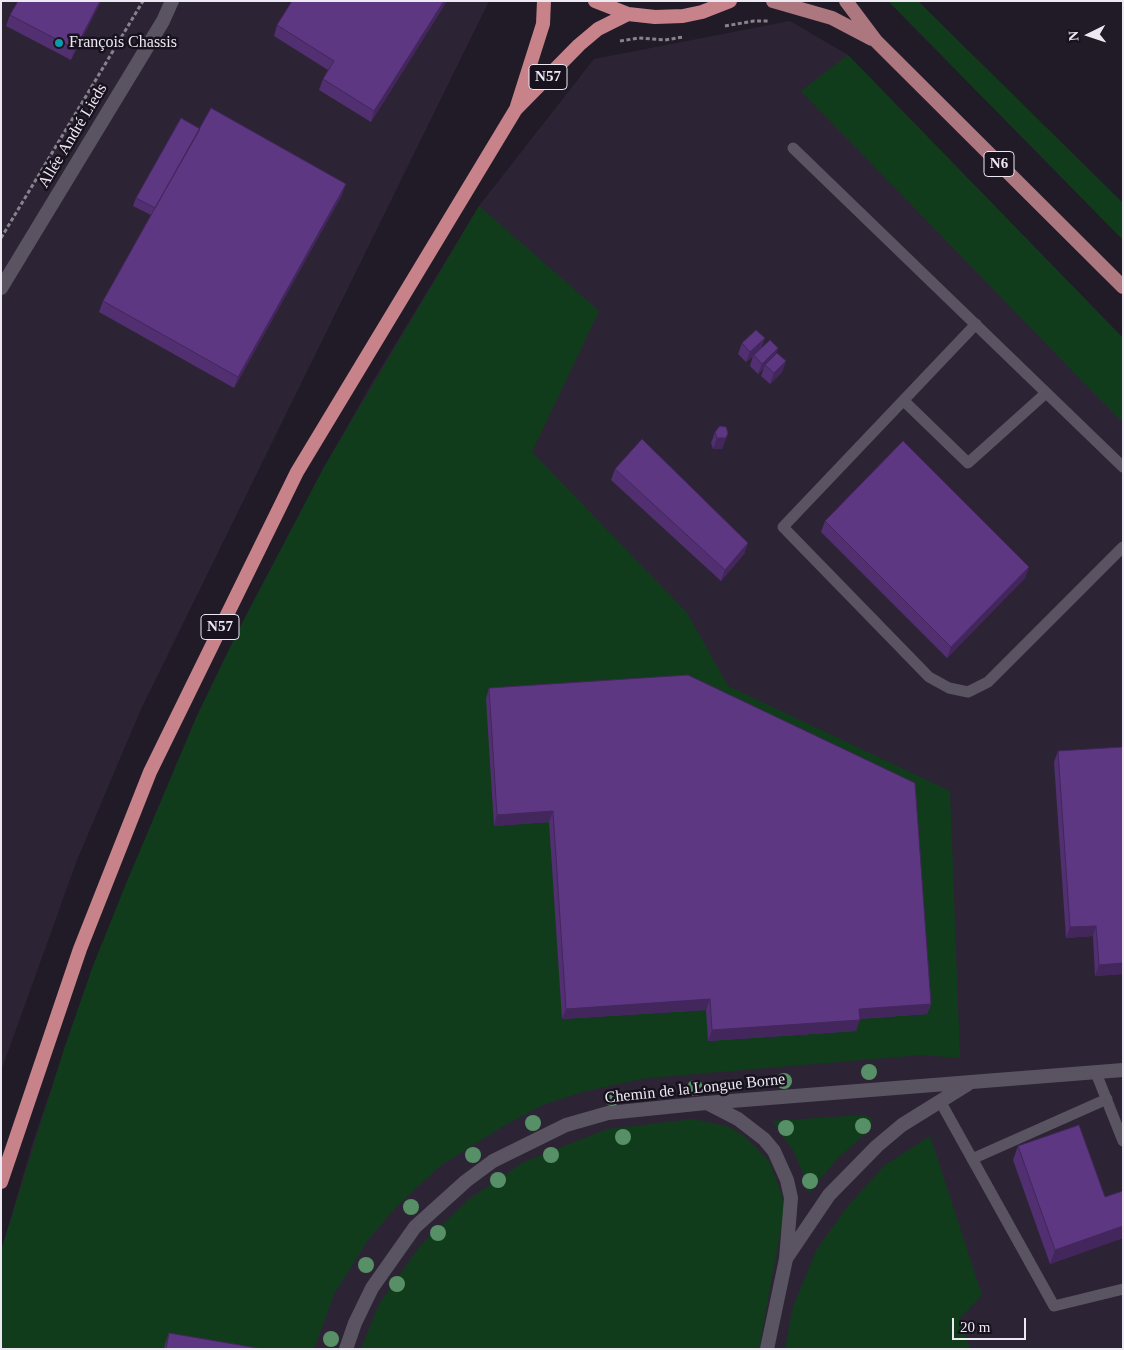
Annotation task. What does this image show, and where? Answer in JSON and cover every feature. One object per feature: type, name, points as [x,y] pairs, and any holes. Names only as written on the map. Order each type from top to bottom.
[{"type":"highway","name":"N57","points":[[1,1182],[80,949],[154,763],[298,472],[516,109],[543,24],[544,1]]},
{"type":"highway","points":[[595,1],[628,14],[655,17],[683,16],[702,12],[730,1]]},
{"type":"highway","name":"N57","points":[[516,109],[579,45],[598,29],[628,14]]},
{"type":"main road","name":"N6","points":[[773,1],[832,18],[876,41]]},
{"type":"main road","name":"N6","points":[[846,1],[876,41],[1123,287]]},
{"type":"street","name":"Allée André Lieds","points":[[1,288],[154,37],[172,1]]},
{"type":"street","name":"Chemin de la Longue Borne","points":[[346,1349],[355,1323],[372,1288],[415,1227],[466,1181],[493,1161],[566,1125],[608,1114],[706,1103],[1123,1070]]},
{"type":"street","points":[[786,1259],[836,1188],[877,1146],[902,1125],[970,1083]]},
{"type":"street","points":[[706,1103],[738,1119],[764,1139],[778,1158],[787,1180],[791,1198],[786,1259],[767,1349]]},
{"type":"lane","points":[[794,148],[1123,467]]},
{"type":"lane","points":[[976,324],[783,527],[929,676],[948,688],[968,692],[988,682],[1123,547]]},
{"type":"lane","points":[[904,400],[968,464],[1046,393]]},
{"type":"lane","points":[[1096,1073],[1123,1141]]},
{"type":"lane","points":[[972,1159],[1107,1100]]},
{"type":"lane","points":[[940,1102],[1054,1306],[1123,1288]]},
{"type":"path","points":[[1,238],[143,1]]},
{"type":"shaded area","points":[[1,1],[489,1],[141,709],[77,860],[1,1071]]},
{"type":"shaded area","points":[[790,21],[848,55],[1123,338],[1123,1349],[1,1349],[1,1251],[33,1142],[93,966],[196,718],[238,631],[323,469],[373,381],[479,206],[594,59]]},
{"type":"green space","points":[[888,1],[918,1],[1123,203],[1123,240]]},
{"type":"green space","points":[[848,55],[1123,338],[1123,423],[801,91]]},
{"type":"green space","points":[[479,206],[599,311],[532,452],[687,613],[728,686],[950,791],[960,1058],[922,1055],[647,1078],[582,1092],[543,1105],[505,1125],[440,1166],[395,1208],[368,1240],[334,1294],[314,1349],[1,1349],[1,1251],[64,1049],[93,966],[125,886],[196,718],[238,631],[323,469]]},
{"type":"green space","points":[[863,1115],[873,1119],[865,1134],[836,1160],[808,1194],[804,1175],[793,1150],[772,1121]]},
{"type":"green space","points":[[694,1119],[727,1126],[744,1136],[769,1161],[782,1195],[784,1213],[759,1349],[361,1349],[379,1304],[420,1246],[469,1199],[524,1162],[607,1129]]},
{"type":"green space","points":[[930,1136],[982,1295],[960,1318],[970,1349],[785,1349],[793,1307],[817,1249],[848,1206],[885,1165]]},
{"type":"building","name":"François Chassis","points":[[18,1],[100,1],[75,49],[10,15]]},
{"type":"building","points":[[292,1],[444,1],[374,111],[323,79],[334,61],[277,25]]},
{"type":"building","points":[[211,108],[346,184],[238,377],[103,301]]},
{"type":"building","points":[[181,118],[200,129],[155,208],[136,198]]},
{"type":"building","points":[[756,330],[765,338],[750,352],[742,343]]},
{"type":"building","points":[[770,340],[778,348],[762,364],[754,355]]},
{"type":"building","points":[[777,353],[786,361],[774,373],[765,365]]},
{"type":"building","points":[[720,426],[726,427],[728,433],[726,438],[717,438],[715,432]]},
{"type":"building","points":[[642,439],[748,543],[725,570],[615,469]]},
{"type":"building","points":[[903,441],[1029,567],[951,647],[825,521]]},
{"type":"building","points":[[688,675],[915,783],[931,1004],[859,1009],[860,1020],[712,1030],[710,999],[566,1009],[553,811],[497,815],[489,688]]},
{"type":"building","points":[[1123,747],[1123,963],[1099,965],[1096,926],[1070,927],[1058,751]]},
{"type":"building","points":[[1079,1125],[1105,1197],[1123,1191],[1123,1226],[1055,1250],[1018,1146]]},
{"type":"building","points":[[169,1333],[263,1349],[166,1349]]},
{"type":"place","name":"François Chassis","points":[[59,43]]}]
